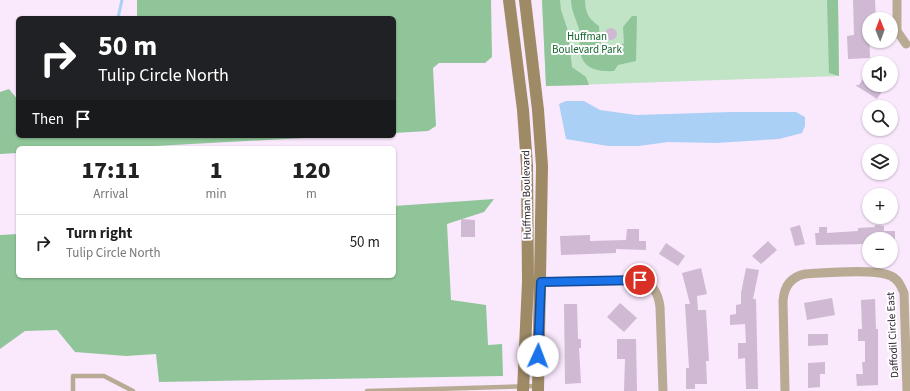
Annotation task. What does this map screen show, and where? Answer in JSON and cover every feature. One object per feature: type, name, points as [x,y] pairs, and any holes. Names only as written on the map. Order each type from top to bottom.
[{"type":"street","name":"Huffman Boulevard","points":[[509,0],[523,110],[527,166],[528,282],[523,388]]},
{"type":"street","name":"Huffman Boulevard","points":[[525,0],[538,110],[542,166],[538,388]]},
{"type":"street","points":[[897,0],[897,31],[906,44]]},
{"type":"street","name":"Daffodil Circle East","points":[[785,391],[783,301],[784,292],[792,279],[804,274],[877,273],[889,275],[896,279],[904,293],[907,391]]},
{"type":"street","points":[[528,282],[640,280],[654,288],[658,294],[660,307],[663,391]]},
{"type":"lane","points":[[73,391],[73,376],[104,376],[133,391]]},
{"type":"lane","points":[[367,391],[538,388]]},
{"type":"green space","points":[[137,0],[491,0],[492,57],[485,63],[439,63],[433,68],[436,126],[428,131],[396,133],[396,16],[137,16]]},
{"type":"green space","name":"Huffman Boulevard Park","points":[[542,0],[838,0],[839,76],[546,86]]},
{"type":"green space","points":[[542,0],[560,0],[561,10],[568,31],[572,67],[586,77],[589,85],[546,86]]},
{"type":"green space","points":[[571,0],[585,0],[588,15],[599,26],[600,41],[604,47],[619,47],[624,43],[623,27],[632,16],[637,16],[636,61],[618,65],[614,71],[596,70],[587,65],[581,56],[580,33],[572,9]]},
{"type":"green space","points":[[827,0],[838,0],[839,76],[829,73]]},
{"type":"green space","points":[[9,89],[16,98],[16,138],[304,138],[155,146],[16,146],[16,153],[0,154],[0,92]]},
{"type":"green space","points":[[494,199],[484,212],[447,224],[451,300],[486,305],[488,345],[502,344],[503,376],[159,382],[156,354],[126,356],[75,352],[57,330],[25,331],[0,349],[0,235],[16,234],[16,278],[396,278],[396,206]]},
{"type":"water","points":[[566,101],[584,101],[600,110],[636,115],[731,112],[796,112],[805,117],[805,126],[802,133],[779,139],[716,143],[668,142],[639,146],[608,146],[566,139],[559,104]]},
{"type":"building","points":[[853,0],[875,0],[876,12],[862,12],[862,48],[870,48],[870,56],[862,56],[862,58],[848,59],[847,36],[854,35]]},
{"type":"building","points":[[609,28],[613,28],[617,34],[613,40],[609,40],[605,36],[605,32]]},
{"type":"building","points":[[862,80],[862,89],[855,85],[859,85]]},
{"type":"building","points":[[866,92],[882,92],[877,99]]},
{"type":"building","points":[[461,219],[475,220],[475,237],[461,237]]},
{"type":"building","points":[[800,225],[805,244],[795,246],[790,228]]},
{"type":"building","points":[[875,225],[884,226],[884,231],[895,232],[862,232],[862,244],[816,245],[815,233],[819,233],[819,227],[827,227],[827,233],[858,231],[858,228],[875,227]]},
{"type":"building","points":[[627,229],[639,229],[639,241],[646,241],[646,250],[616,249],[616,253],[561,255],[560,236],[590,235],[590,241],[626,240]]},
{"type":"building","points":[[768,241],[777,250],[761,264],[752,256]]},
{"type":"building","points":[[666,243],[685,256],[678,266],[659,254]]},
{"type":"building","points":[[701,268],[707,294],[697,296],[698,310],[706,310],[709,361],[706,361],[707,384],[695,384],[695,389],[686,389],[686,368],[689,368],[685,304],[690,304],[682,273]]},
{"type":"building","points":[[746,268],[759,270],[753,299],[756,299],[758,389],[746,389],[745,358],[738,359],[738,343],[746,343],[745,324],[730,325],[730,315],[736,314],[736,305],[741,304],[741,293]]},
{"type":"building","points":[[832,298],[835,315],[807,320],[804,303]]},
{"type":"building","points":[[875,299],[876,329],[878,329],[878,385],[857,386],[856,374],[863,374],[862,362],[865,362],[865,341],[858,341],[858,329],[862,329],[861,300]]},
{"type":"building","points":[[620,303],[637,318],[624,332],[607,317]]},
{"type":"building","points":[[564,304],[577,304],[578,339],[581,339],[581,348],[579,348],[581,383],[565,384]]},
{"type":"building","points":[[808,334],[828,334],[828,345],[808,346]]},
{"type":"building","points":[[617,339],[636,339],[637,391],[624,391],[625,359],[617,359]]},
{"type":"building","points":[[825,362],[825,374],[820,374],[820,387],[808,388],[808,363]]},
{"type":"waterway","points":[[118,16],[122,0]]},
{"type":"route","points":[[538,356],[541,282],[640,280]]}]
